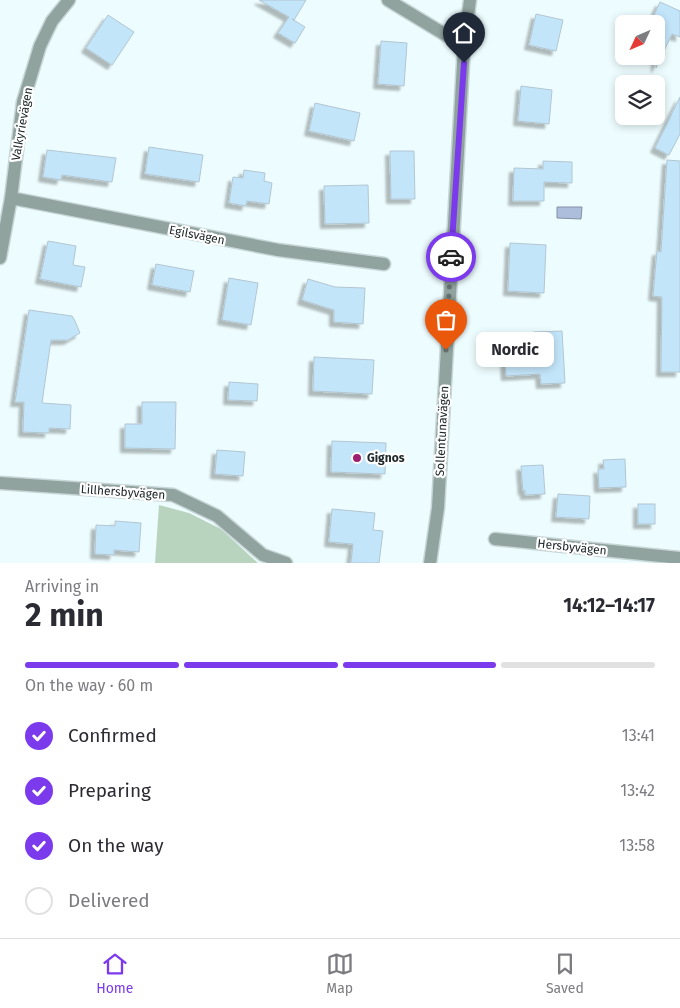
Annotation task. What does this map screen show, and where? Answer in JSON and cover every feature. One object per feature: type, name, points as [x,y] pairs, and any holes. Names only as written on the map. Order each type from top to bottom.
[{"type":"street","name":"Valkyrievägen","points":[[0,258],[11,198],[24,102],[40,46],[52,21],[69,0]]},
{"type":"street","points":[[388,0],[464,46]]},
{"type":"street","name":"Sollentunavägen","points":[[430,563],[438,508],[464,46],[470,0]]},
{"type":"street","name":"Egilsvägen","points":[[11,198],[278,250],[384,264]]},
{"type":"street","name":"Lillhersbyvägen","points":[[0,483],[174,495],[217,516],[263,555],[286,563]]},
{"type":"street","name":"Hersbyvägen","points":[[494,539],[680,558]]},
{"type":"green space","points":[[159,505],[189,513],[221,529],[258,563],[155,563]]},
{"type":"water","points":[[557,207],[582,207],[581,219],[557,218]]},
{"type":"building","points":[[259,0],[306,0],[294,20],[292,19],[305,27],[295,43],[278,33],[289,17]]},
{"type":"building","points":[[660,2],[680,11],[680,37],[672,34],[665,49],[665,15],[654,15]]},
{"type":"building","points":[[536,14],[563,20],[556,51],[529,45]]},
{"type":"building","points":[[108,15],[134,32],[112,65],[86,48]]},
{"type":"building","points":[[381,41],[407,43],[404,86],[378,84]]},
{"type":"building","points":[[521,86],[552,90],[549,124],[518,121]]},
{"type":"building","points":[[680,97],[680,134],[669,155],[655,148]]},
{"type":"building","points":[[315,103],[360,113],[354,141],[309,131]]},
{"type":"building","points":[[149,147],[203,155],[199,182],[145,174]]},
{"type":"building","points":[[47,150],[116,158],[112,182],[62,175],[61,180],[43,177]]},
{"type":"building","points":[[390,151],[414,151],[415,199],[391,199]]},
{"type":"building","points":[[667,160],[680,161],[680,372],[661,372],[662,297],[653,296],[657,251],[661,252]]},
{"type":"building","points":[[543,161],[572,162],[572,183],[544,182],[544,201],[513,201],[514,168],[543,169]]},
{"type":"building","points":[[244,170],[265,173],[264,181],[272,183],[269,204],[247,201],[246,206],[229,203],[233,177],[243,178]]},
{"type":"building","points":[[368,185],[369,223],[325,224],[324,186]]},
{"type":"building","points":[[48,241],[76,246],[73,265],[85,267],[81,287],[40,279]]},
{"type":"building","points":[[510,243],[546,245],[544,293],[508,291]]},
{"type":"building","points":[[156,264],[194,271],[190,292],[152,285]]},
{"type":"building","points":[[229,278],[258,283],[251,325],[222,320]]},
{"type":"building","points":[[308,279],[335,287],[365,288],[363,324],[334,322],[334,310],[302,300]]},
{"type":"building","points":[[29,310],[72,316],[80,333],[68,340],[51,340],[42,403],[71,405],[70,429],[49,428],[49,433],[23,432],[24,402],[15,402]]},
{"type":"building","points":[[562,331],[565,383],[541,384],[540,374],[506,376],[504,339],[533,338],[533,332]]},
{"type":"building","points":[[314,357],[374,360],[372,394],[313,391]]},
{"type":"building","points":[[229,382],[258,384],[257,401],[228,400]]},
{"type":"building","points":[[142,402],[176,402],[175,449],[125,448],[125,424],[142,424]]},
{"type":"building","points":[[332,441],[386,443],[385,474],[331,472]]},
{"type":"building","points":[[217,450],[245,452],[243,476],[215,474]]},
{"type":"building","points":[[625,459],[626,487],[599,488],[598,469],[604,469],[603,460]]},
{"type":"building","points":[[543,465],[545,494],[525,495],[521,466]]},
{"type":"building","points":[[558,494],[590,496],[589,519],[556,517]]},
{"type":"building","points":[[638,504],[655,504],[655,524],[638,524]]},
{"type":"building","points":[[332,509],[375,513],[373,530],[383,531],[379,563],[351,563],[353,544],[329,542]]},
{"type":"building","points":[[115,521],[141,523],[139,552],[114,550],[114,555],[95,554],[96,525],[115,526]]},
{"type":"way so far","points":[[446,350],[451,257]]},
{"type":"place","name":"Nordic","points":[[446,350]]},
{"type":"place","name":"Gignos","points":[[357,458]]},
{"type":"route","points":[[451,257],[464,63]]}]
